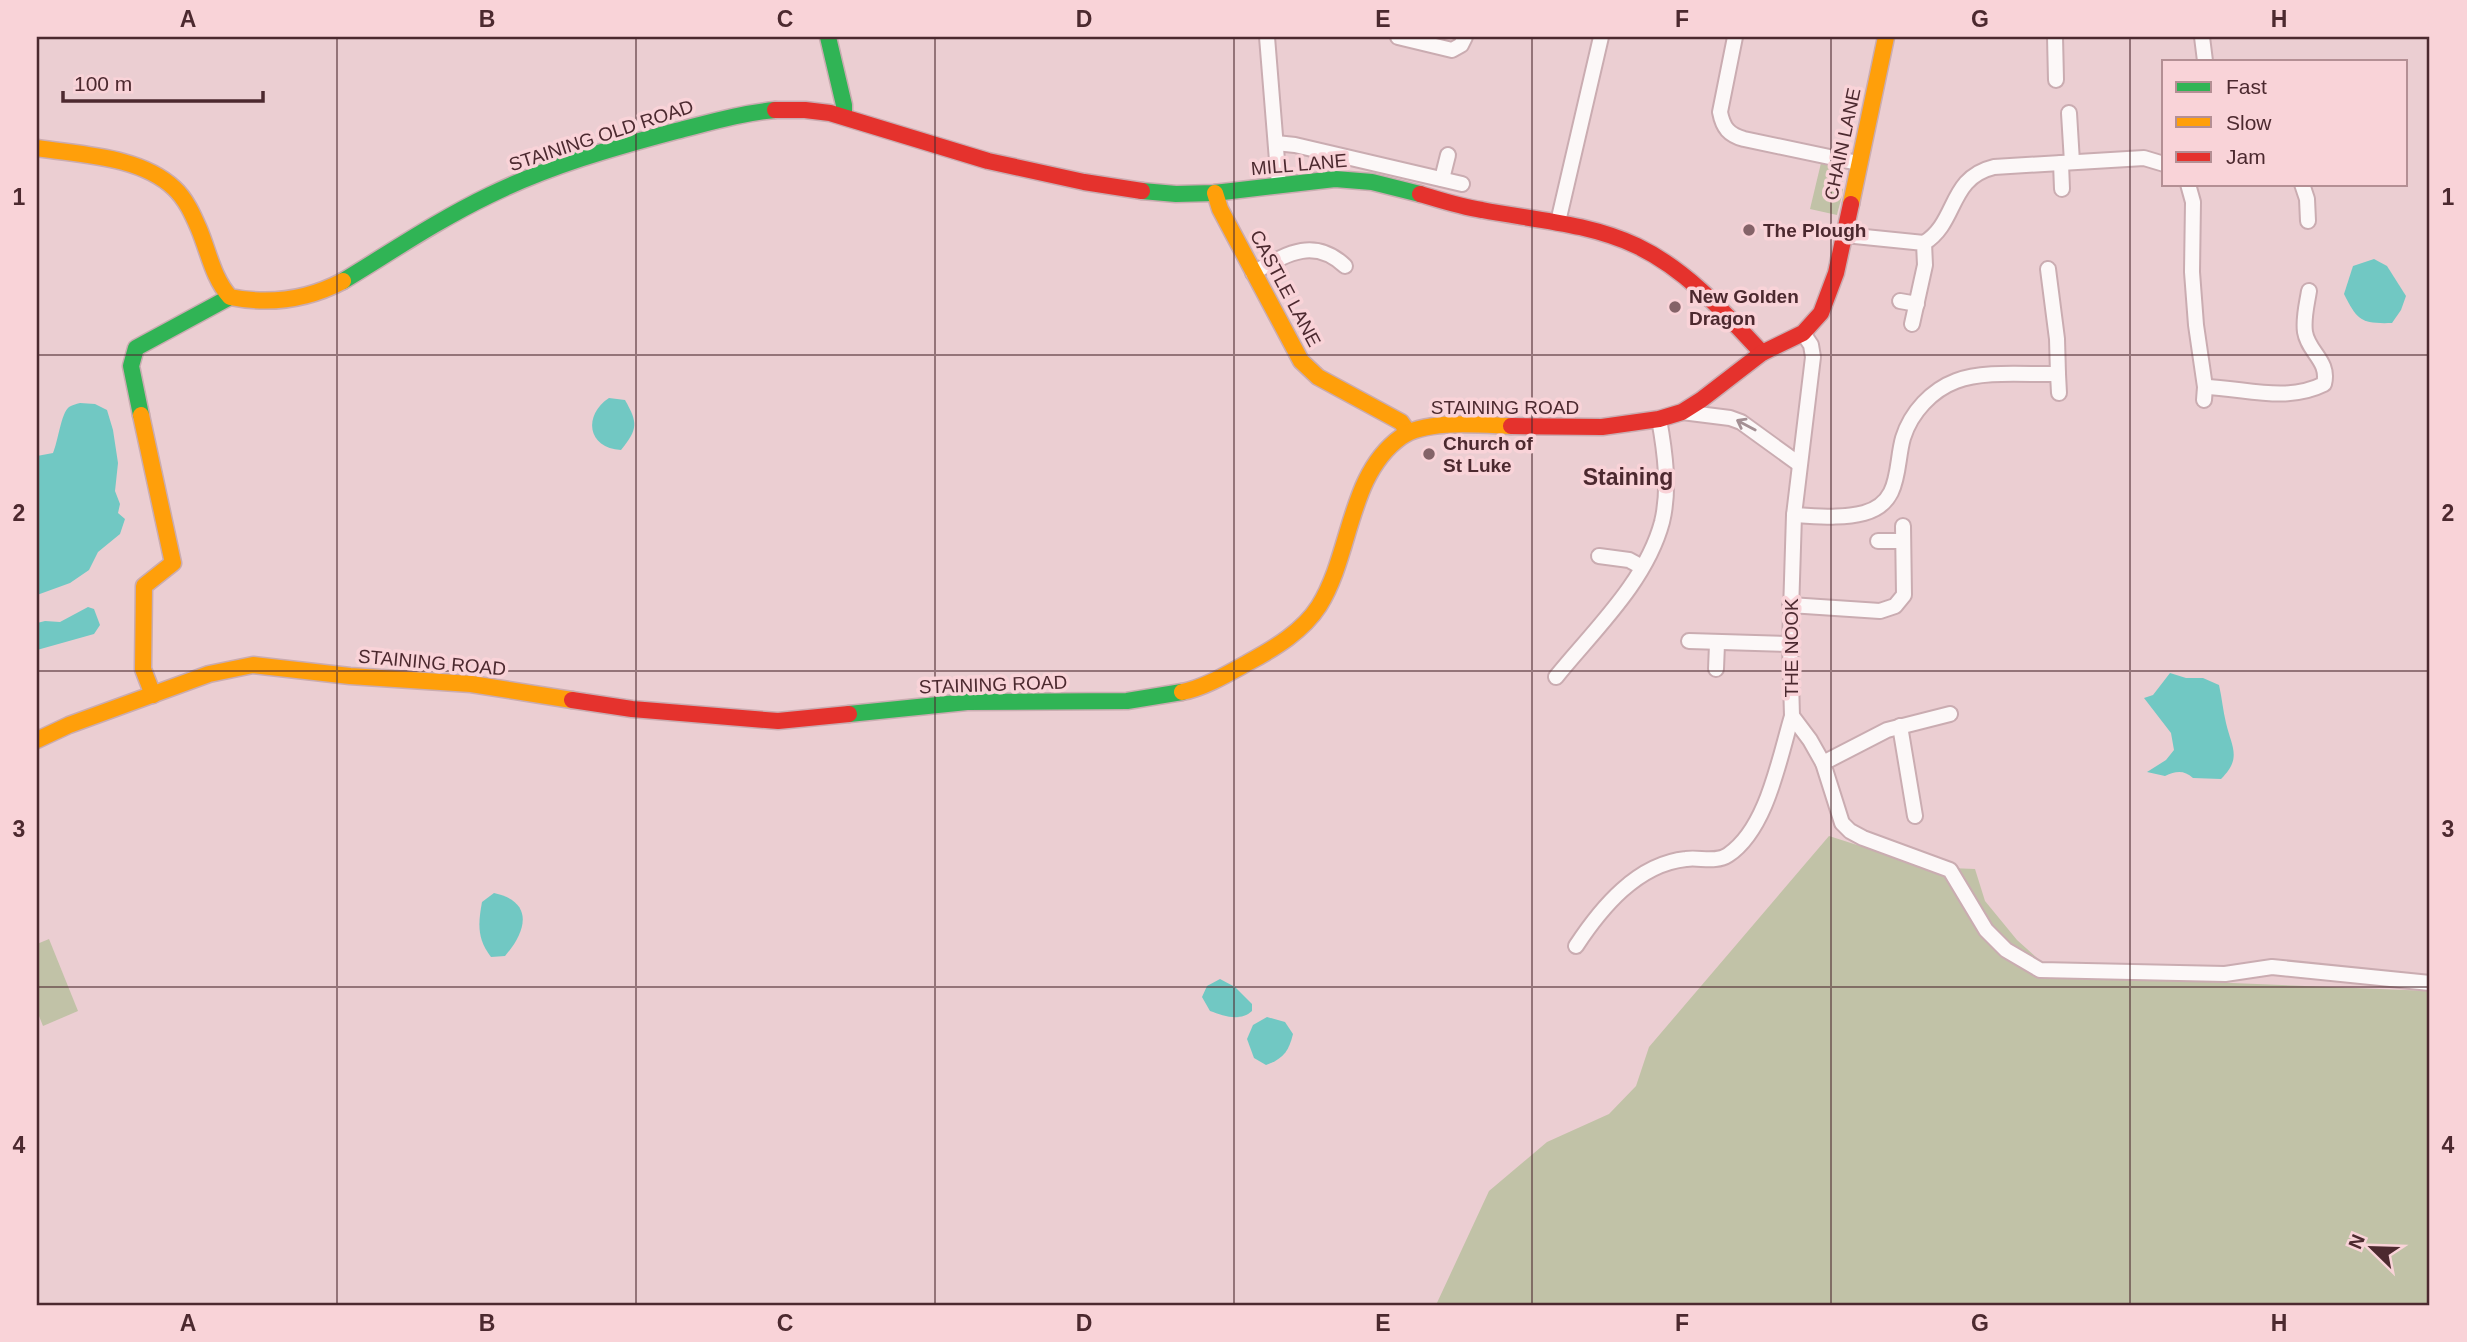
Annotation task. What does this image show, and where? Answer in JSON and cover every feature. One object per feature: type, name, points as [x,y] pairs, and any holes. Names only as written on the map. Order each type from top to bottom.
[{"type":"street","points":[[828,37],[844,115]]},
{"type":"street","points":[[1267,37],[1279,185]]},
{"type":"street","points":[[1398,37],[1452,50],[1461,45],[1465,37]]},
{"type":"street","points":[[1558,222],[1601,37]]},
{"type":"street","points":[[1735,37],[1720,113],[1727,131],[1744,139],[1858,163]]},
{"type":"street","name":"CHAIN LANE","points":[[1803,333],[1821,313],[1828,299],[1845,235],[1886,37]]},
{"type":"street","points":[[2055,37],[2056,80]]},
{"type":"street","points":[[2202,37],[2205,60]]},
{"type":"street","name":"STAINING OLD ROAD","points":[[230,297],[260,301],[290,299],[330,288],[484,198],[529,177],[611,150],[759,112],[808,110],[844,115]]},
{"type":"street","points":[[2062,189],[2069,113]]},
{"type":"street","name":"MILL LANE","points":[[844,115],[934,148],[1021,169],[1154,192],[1216,193],[1335,179],[1380,183],[1459,206],[1558,222],[1615,236],[1647,251],[1699,286],[1762,353]]},
{"type":"street","points":[[1276,143],[1295,145],[1462,184]]},
{"type":"street","points":[[37,148],[123,164],[161,177],[184,199],[199,229],[216,277],[230,297],[136,348],[131,366],[173,563],[144,586],[143,669],[153,695]]},
{"type":"street","points":[[1442,180],[1448,155]]},
{"type":"street","points":[[1845,235],[1924,243],[1938,231],[1959,191],[1973,174],[1994,167],[2144,158],[2162,163]]},
{"type":"street","points":[[2189,186],[2193,202],[2192,272],[2204,394],[2227,387],[2269,394],[2291,394],[2309,391],[2324,384],[2326,372],[2305,334],[2309,291]]},
{"type":"street","points":[[2303,186],[2307,199],[2308,221]]},
{"type":"street","name":"CASTLE LANE","points":[[1216,193],[1220,209],[1293,351],[1309,369],[1334,386],[1401,422],[1408,432]]},
{"type":"street","points":[[1912,324],[1925,265],[1924,243]]},
{"type":"street","points":[[1253,274],[1286,255],[1303,250],[1321,250],[1331,254],[1345,266]]},
{"type":"street","points":[[2048,269],[2057,339],[2059,393]]},
{"type":"street","points":[[1900,301],[1917,304]]},
{"type":"street","name":"STAINING ROAD","points":[[37,740],[69,724],[209,674],[253,665],[350,676],[471,684],[632,709],[778,721],[967,702],[1127,701],[1169,695],[1206,684],[1243,666],[1277,647],[1307,621],[1326,593],[1341,561],[1360,492],[1390,447],[1408,432],[1454,425],[1587,428],[1659,419],[1682,412],[1762,353],[1803,333]]},
{"type":"street","name":"THE NOOK","points":[[1803,333],[1811,345],[1813,357],[1794,514],[1790,605],[1792,716],[1824,764],[1842,823],[1863,838],[1950,870],[1986,930],[2006,950],[2040,970],[2225,974],[2272,967],[2430,983]]},
{"type":"street","points":[[1794,514],[1850,516],[1867,512],[1879,505],[1891,493],[1896,482],[1900,451],[1909,424],[1924,402],[1955,381],[1977,376],[2058,374]]},
{"type":"street","points":[[1682,412],[1730,418],[1741,422],[1799,464]]},
{"type":"street","points":[[1556,677],[1622,597],[1642,567],[1657,535],[1665,506],[1664,459],[1659,419]]},
{"type":"street","points":[[1790,605],[1880,611],[1895,606],[1904,595],[1903,533],[1878,541]]},
{"type":"street","points":[[1599,556],[1629,560],[1642,567]]},
{"type":"street","points":[[1689,641],[1790,644]]},
{"type":"street","points":[[1716,669],[1717,643]]},
{"type":"street","points":[[1824,764],[1875,735],[1950,714]]},
{"type":"street","points":[[1576,946],[1602,911],[1636,879],[1657,866],[1673,861],[1726,857],[1745,838],[1765,802],[1792,716]]},
{"type":"street","points":[[1900,726],[1915,816]]},
{"type":"green space","points":[[1821,163],[1836,167],[1842,178],[1843,190],[1837,215],[1810,209]]},
{"type":"green space","points":[[1829,836],[1926,867],[1975,869],[1985,901],[2017,940],[2057,976],[2430,991],[2430,1305],[1436,1305],[1489,1191],[1547,1142],[1609,1114],[1636,1086],[1649,1047]]},
{"type":"green space","points":[[49,939],[78,1011],[43,1026],[37,1011],[37,944]]},
{"type":"water","points":[[2374,259],[2387,266],[2406,296],[2392,323],[2373,323],[2361,319],[2344,294],[2353,266]]},
{"type":"water","points":[[609,398],[625,400],[634,420],[631,437],[621,450],[601,443],[592,430],[595,413]]},
{"type":"water","points":[[80,403],[95,404],[107,410],[118,463],[115,491],[120,504],[118,513],[125,519],[120,534],[98,552],[89,570],[70,583],[37,595],[37,456],[53,453],[66,410]]},
{"type":"water","points":[[88,607],[94,609],[100,625],[94,634],[37,650],[37,623],[60,622]]},
{"type":"water","points":[[2170,673],[2186,678],[2203,678],[2219,685],[2234,753],[2231,765],[2221,779],[2193,778],[2180,772],[2165,776],[2147,772],[2166,760],[2174,750],[2171,733],[2144,698],[2153,695]]},
{"type":"water","points":[[494,893],[516,903],[523,919],[518,937],[505,956],[491,957],[483,944],[479,924],[482,902]]},
{"type":"water","points":[[1220,979],[1235,987],[1252,1004],[1252,1011],[1237,1017],[1210,1011],[1202,997],[1207,986]]},
{"type":"water","points":[[1267,1017],[1285,1022],[1293,1034],[1284,1054],[1266,1065],[1254,1058],[1247,1039],[1253,1025]]},
{"type":"traffic: fast","points":[[828,37],[844,115]]},
{"type":"traffic: fast","points":[[343,281],[452,215],[535,175],[652,137],[750,113],[775,110]]},
{"type":"traffic: fast","points":[[1142,191],[1214,193],[1335,179],[1372,182],[1420,194]]},
{"type":"traffic: fast","points":[[141,415],[131,366],[136,348],[230,297]]},
{"type":"traffic: fast","points":[[849,714],[967,702],[1127,701],[1182,692]]},
{"type":"traffic: slow","points":[[1851,204],[1886,37]]},
{"type":"traffic: slow","points":[[37,148],[127,163],[160,177],[174,188],[192,213],[215,273],[230,297],[259,301],[288,299],[316,293],[343,281]]},
{"type":"traffic: slow","points":[[1215,193],[1220,209],[1301,361],[1318,377],[1401,422],[1408,432]]},
{"type":"traffic: slow","points":[[141,415],[173,563],[144,586],[143,669],[153,695]]},
{"type":"traffic: slow","points":[[1182,692],[1216,680],[1269,651],[1297,631],[1312,615],[1330,585],[1360,493],[1370,472],[1384,453],[1401,437],[1412,431],[1439,425],[1511,426]]},
{"type":"traffic: slow","points":[[37,740],[69,725],[209,674],[253,665],[350,676],[471,684],[572,700]]},
{"type":"traffic: jam","points":[[775,110],[830,113],[988,161],[1084,182],[1142,191]]},
{"type":"traffic: jam","points":[[1420,194],[1466,207],[1580,227],[1637,246],[1689,280],[1762,353]]},
{"type":"traffic: jam","points":[[1511,426],[1602,427],[1659,419],[1682,412],[1701,400],[1762,353],[1803,333],[1821,313],[1836,273],[1851,204]]},
{"type":"traffic: jam","points":[[572,700],[632,709],[778,721],[849,714]]},
{"type":"place","name":"The Plough","points":[[1749,230]]},
{"type":"place","name":"New Golden Dragon","points":[[1675,307]]},
{"type":"place","name":"Church of St Luke","points":[[1429,454]]},
{"type":"district","name":"Staining","points":[[1628,477]]}]
